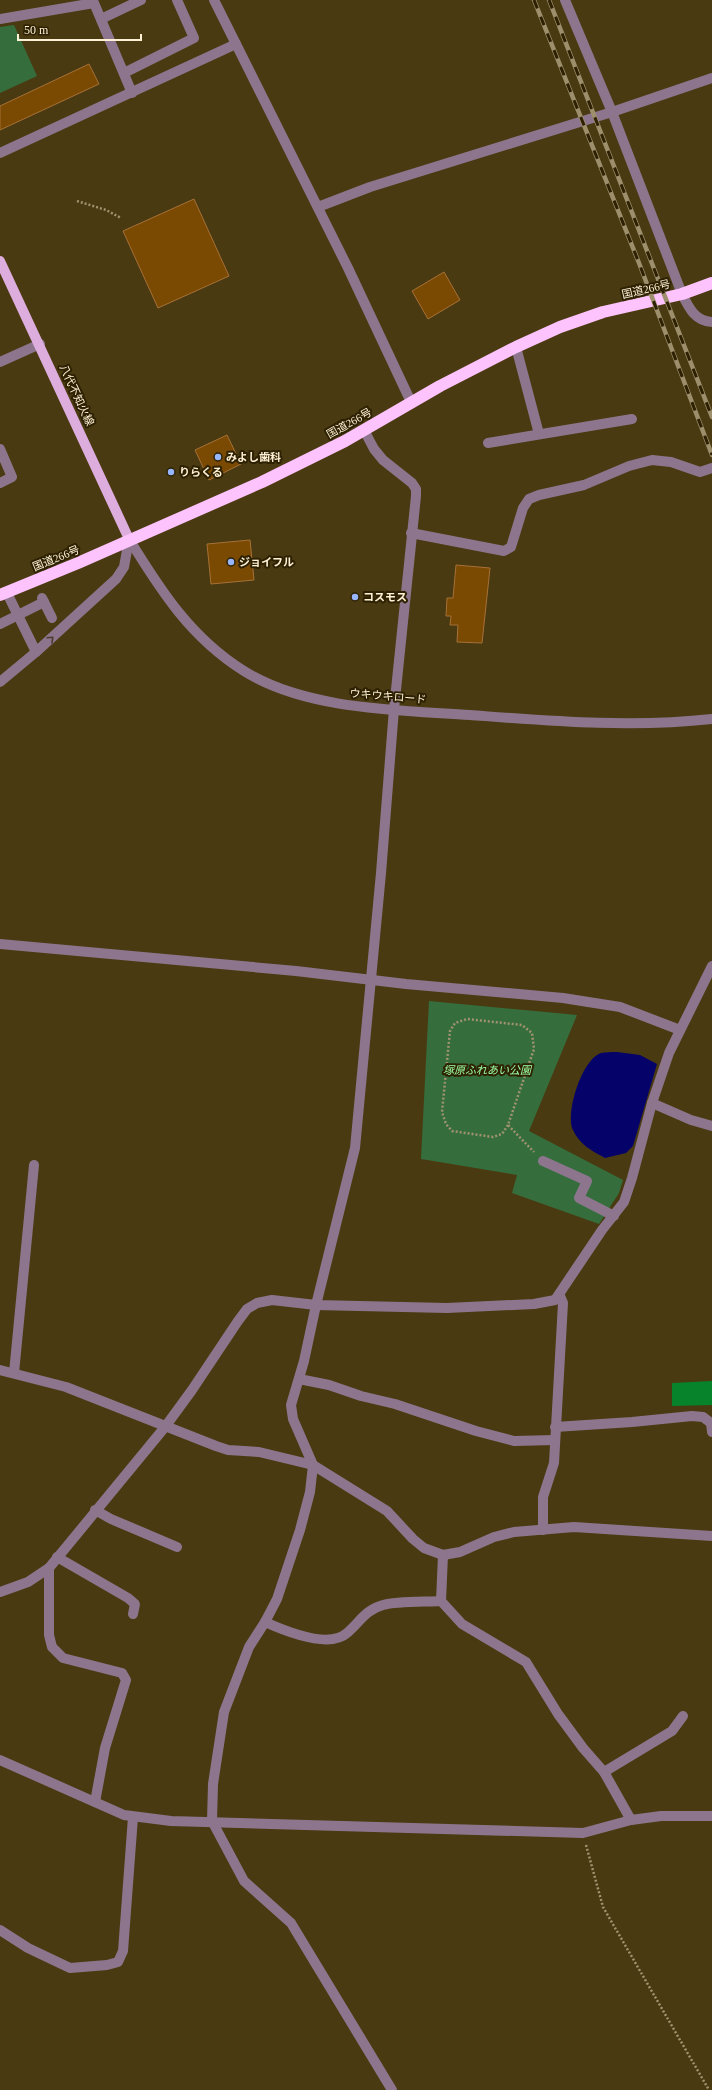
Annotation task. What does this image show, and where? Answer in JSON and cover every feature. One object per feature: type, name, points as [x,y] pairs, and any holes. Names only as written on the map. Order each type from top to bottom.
[{"type":"highway","name":"国道266号","points":[[3,594],[262,482],[364,430],[411,402],[516,347],[560,327],[603,312],[682,294],[712,283]]},
{"type":"main road","name":"八代不知火線","points":[[0,261],[40,344],[129,540]]},
{"type":"street","points":[[101,19],[141,0]]},
{"type":"street","points":[[124,74],[194,38],[177,0]]},
{"type":"street","points":[[214,0],[318,207],[411,402]]},
{"type":"street","points":[[565,0],[612,112],[682,294],[689,309],[696,316],[704,322],[712,322]]},
{"type":"street","points":[[0,19],[94,3],[132,92]]},
{"type":"street","points":[[0,152],[236,44]]},
{"type":"street","points":[[318,207],[370,187],[612,112],[712,78]]},
{"type":"street","points":[[0,362],[40,344]]},
{"type":"street","points":[[516,347],[539,434]]},
{"type":"street","points":[[488,442],[632,419]]},
{"type":"street","points":[[364,430],[374,449],[383,460],[412,483],[416,489],[394,709],[355,1148],[299,1379],[291,1405],[292,1419],[313,1465],[310,1492],[300,1530],[277,1599],[265,1622],[249,1647],[224,1712],[213,1784],[212,1821],[244,1881],[291,1923],[392,2090]]},
{"type":"street","points":[[0,449],[12,477],[0,483]]},
{"type":"street","points":[[411,533],[504,551],[511,547],[523,508],[529,499],[539,495],[584,485],[629,466],[652,460],[671,462],[700,472],[712,468]]},
{"type":"street","points":[[0,682],[36,652],[116,579],[124,567],[129,540]]},
{"type":"street","name":"ウキウキロード","points":[[129,540],[162,592],[193,630],[218,653],[245,672],[279,688],[338,703],[394,709],[590,724],[670,723],[712,719]]},
{"type":"street","points":[[3,594],[17,616],[36,652]]},
{"type":"street","points":[[0,624],[17,616],[43,600],[52,618]]},
{"type":"street","points":[[0,944],[296,971],[371,980],[563,998],[620,1007],[680,1030]]},
{"type":"street","points":[[0,1592],[28,1582],[48,1568],[165,1427],[247,1309],[257,1303],[272,1300],[316,1304],[447,1308],[549,1302],[560,1296],[573,1272],[624,1202],[652,1103],[669,1053],[712,966]]},
{"type":"street","points":[[652,1103],[691,1120],[712,1126]]},
{"type":"street","points":[[543,1161],[588,1181],[579,1198],[614,1216]]},
{"type":"street","points":[[14,1373],[34,1165]]},
{"type":"street","points":[[543,1530],[543,1496],[554,1462],[556,1440],[563,1303],[560,1296]]},
{"type":"street","points":[[0,1370],[66,1386],[165,1427],[228,1450],[259,1452],[313,1465],[387,1511],[413,1539],[424,1548],[443,1555],[460,1552],[494,1537],[514,1532],[574,1526],[712,1536]]},
{"type":"street","points":[[299,1379],[329,1385],[361,1396],[395,1404],[476,1431],[514,1441],[556,1440]]},
{"type":"street","points":[[556,1427],[692,1416],[703,1417],[711,1423],[712,1432]]},
{"type":"street","points":[[95,1510],[111,1519],[177,1547]]},
{"type":"street","points":[[443,1555],[441,1601],[462,1624],[526,1662],[558,1714],[583,1748],[604,1772],[631,1820]]},
{"type":"street","points":[[57,1557],[128,1598],[135,1604],[133,1614]]},
{"type":"street","points":[[48,1568],[49,1635],[52,1647],[63,1658],[122,1673],[126,1680],[105,1748],[95,1802]]},
{"type":"street","points":[[265,1622],[285,1631],[313,1638],[334,1639],[346,1634],[360,1618],[383,1605],[441,1601]]},
{"type":"street","points":[[604,1772],[672,1730],[683,1716]]},
{"type":"street","points":[[0,1760],[133,1817],[171,1821],[583,1833],[631,1820],[661,1816],[712,1816]]},
{"type":"street","points":[[0,1930],[28,1948],[70,1968],[107,1965],[118,1962],[123,1951],[133,1817]]},
{"type":"path","points":[[77,201],[106,210],[121,218]]},
{"type":"path","points":[[467,1019],[522,1025],[532,1033],[534,1049],[508,1125],[502,1134],[493,1137],[452,1130],[446,1124],[442,1112],[450,1031],[454,1023],[467,1019]]},
{"type":"path","points":[[508,1125],[543,1161]]},
{"type":"path","points":[[583,1833],[603,1907],[709,2090]]},
{"type":"green space","points":[[14,25],[37,76],[0,93],[0,27]]},
{"type":"green space","name":"塚原ふれあい公園","points":[[429,1001],[577,1015],[529,1131],[623,1180],[619,1193],[599,1224],[512,1193],[517,1175],[421,1159]]},
{"type":"green space","points":[[712,1381],[712,1405],[672,1406],[672,1383]]},
{"type":"shaded area","points":[[617,1052],[640,1055],[657,1064],[633,1146],[626,1153],[605,1158],[582,1143],[576,1135],[571,1122],[571,1112],[577,1087],[587,1065],[594,1057],[601,1053]]},
{"type":"building","points":[[89,64],[99,84],[0,130],[0,106]]},
{"type":"building","points":[[194,199],[229,276],[158,308],[123,231]]},
{"type":"building","points":[[444,272],[460,300],[428,319],[412,291]]},
{"type":"building","name":"みよし歯科","points":[[227,435],[241,464],[209,480],[195,450]]},
{"type":"building","name":"ジョイフル","points":[[250,540],[254,580],[211,584],[207,544]]},
{"type":"building","points":[[456,565],[490,568],[482,643],[457,642],[458,625],[450,625],[451,616],[446,616],[447,598],[453,598]]},
{"type":"railway","points":[[534,0],[639,263],[712,455]]},
{"type":"railway","points":[[549,0],[712,417]]},
{"type":"place","name":"みよし歯科","points":[[218,457]]},
{"type":"place","name":"りらくる","points":[[171,472]]},
{"type":"place","name":"ジョイフル","points":[[231,562]]},
{"type":"place","name":"コスモス","points":[[355,597]]}]
